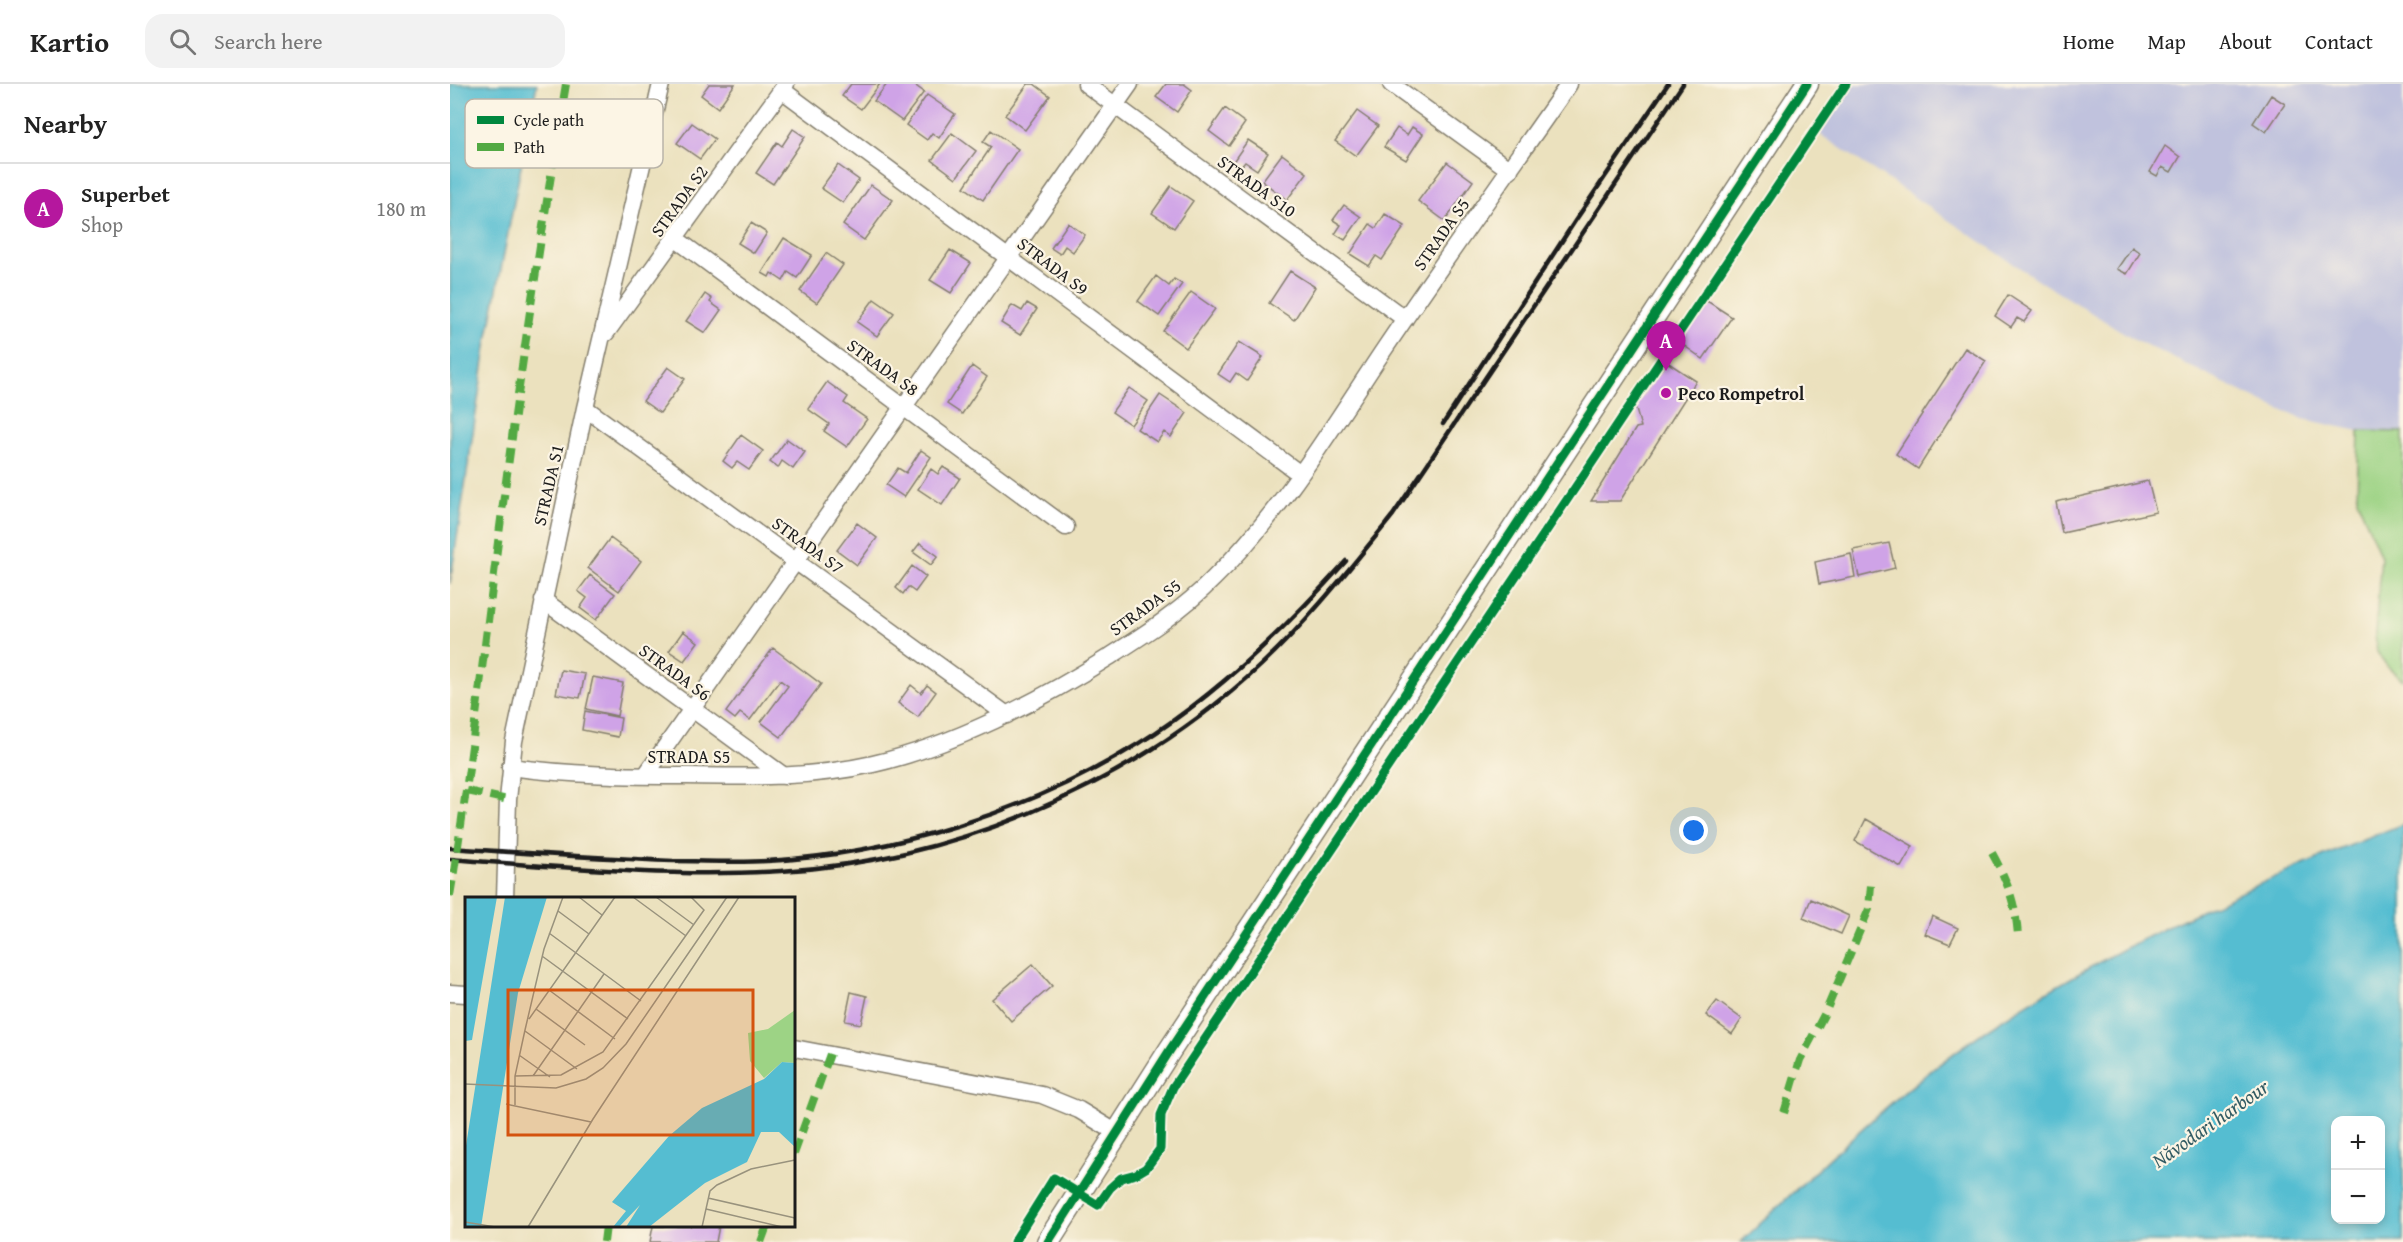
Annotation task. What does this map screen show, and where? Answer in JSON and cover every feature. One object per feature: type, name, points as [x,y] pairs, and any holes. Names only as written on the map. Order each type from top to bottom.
[{"type":"main road","points":[[1048,1242],[1117,1133],[1440,643],[1521,514],[1806,84]]},
{"type":"street","name":"STRADA S1","points":[[658,99],[661,84]]},
{"type":"street","name":"STRADA S10","points":[[1086,84],[1404,319]]},
{"type":"street","points":[[645,776],[1130,84]]},
{"type":"street","points":[[1391,84],[1510,170]]},
{"type":"street","name":"STRADA S5","points":[[510,767],[545,772],[645,776],[784,776],[824,773],[875,764],[923,748],[1007,715],[1082,675],[1157,626],[1211,582],[1251,540],[1300,474],[1404,319],[1569,84]]},
{"type":"street","name":"STRADA S2","points":[[602,339],[784,87]]},
{"type":"street","name":"STRADA S9","points":[[784,87],[1300,474]]},
{"type":"street","name":"STRADA S1","points":[[505,897],[510,767],[543,600],[585,408],[642,168]]},
{"type":"street","name":"STRADA S8","points":[[676,239],[1066,527]]},
{"type":"street","name":"STRADA S7","points":[[585,408],[1007,715]]},
{"type":"street","name":"STRADA S6","points":[[543,600],[784,776]]},
{"type":"street","points":[[450,993],[465,994]]},
{"type":"street","points":[[795,1047],[1042,1095],[1079,1110],[1117,1133]]},
{"type":"shaded area","points":[[1848,84],[2403,84],[2403,432],[2359,431],[2303,419],[2267,404],[2136,340],[2044,284],[1815,131]]},
{"type":"green space","points":[[2359,431],[2403,432],[2403,680],[2387,666],[2377,652],[2375,635],[2381,557],[2357,499]]},
{"type":"water","points":[[450,84],[537,84],[534,99],[465,99],[465,168],[521,168],[487,341],[450,584]]},
{"type":"water","name":"Năvodari harbour","points":[[2403,824],[2403,1242],[1741,1242],[1834,1154],[1898,1098],[1965,1045],[2000,1021],[2096,964],[2146,938],[2299,867]]},
{"type":"building","points":[[709,84],[735,84],[718,108],[701,95]]},
{"type":"building","points":[[851,84],[880,84],[861,109],[842,96]]},
{"type":"building","points":[[887,84],[913,84],[924,92],[902,121],[874,101]]},
{"type":"building","points":[[1028,84],[1034,84],[1050,96],[1025,130],[1005,115]]},
{"type":"building","points":[[1166,84],[1184,84],[1192,90],[1177,112],[1156,97]]},
{"type":"building","points":[[927,95],[955,114],[939,138],[932,133],[927,140],[906,125]]},
{"type":"building","points":[[2271,95],[2285,104],[2266,132],[2253,123]]},
{"type":"building","points":[[1225,108],[1245,123],[1229,146],[1209,131]]},
{"type":"building","points":[[1357,111],[1378,126],[1356,156],[1335,141]]},
{"type":"building","points":[[692,123],[715,139],[700,159],[677,143]]},
{"type":"building","points":[[1412,127],[1423,134],[1406,160],[1384,147],[1397,128],[1407,135]]},
{"type":"building","points":[[793,129],[805,137],[773,184],[756,173],[777,142],[782,146]]},
{"type":"building","points":[[991,130],[1018,149],[983,200],[964,187],[991,147],[983,142]]},
{"type":"building","points":[[952,133],[976,151],[956,178],[932,160]]},
{"type":"building","points":[[1248,140],[1268,153],[1257,170],[1245,162],[1240,168],[1232,163]]},
{"type":"building","points":[[2165,146],[2180,157],[2171,172],[2162,167],[2157,176],[2150,172]]},
{"type":"building","points":[[1282,154],[1307,173],[1287,200],[1262,181]]},
{"type":"building","points":[[1447,162],[1473,181],[1445,221],[1418,201]]},
{"type":"building","points":[[838,165],[859,180],[843,203],[821,188]]},
{"type":"building","points":[[871,185],[893,200],[864,240],[843,225]]},
{"type":"building","points":[[1171,186],[1193,201],[1174,228],[1152,213]]},
{"type":"building","points":[[1344,205],[1361,217],[1345,240],[1335,234],[1341,225],[1333,220]]},
{"type":"building","points":[[1385,214],[1405,226],[1382,260],[1376,256],[1369,266],[1350,254],[1370,224],[1376,228]]},
{"type":"building","points":[[751,223],[767,233],[754,253],[738,243]]},
{"type":"building","points":[[1068,223],[1085,235],[1073,252],[1065,246],[1060,254],[1051,248]]},
{"type":"building","points":[[784,238],[812,255],[797,278],[788,272],[783,281],[771,273],[769,277],[762,273]]},
{"type":"building","points":[[2132,247],[2140,253],[2127,274],[2117,269]]},
{"type":"building","points":[[950,250],[971,263],[951,293],[930,280]]},
{"type":"building","points":[[826,253],[843,265],[817,303],[800,291]]},
{"type":"building","points":[[1290,271],[1315,287],[1294,320],[1269,303]]},
{"type":"building","points":[[1156,276],[1169,286],[1174,279],[1182,284],[1159,316],[1138,301]]},
{"type":"building","points":[[1191,292],[1215,309],[1186,348],[1163,331]]},
{"type":"building","points":[[705,294],[712,299],[710,302],[721,310],[705,333],[686,321]]},
{"type":"building","points":[[2008,295],[2032,311],[2024,322],[2017,318],[2011,327],[1995,316]]},
{"type":"building","points":[[874,299],[894,313],[877,336],[857,322]]},
{"type":"building","points":[[1707,301],[1732,317],[1703,359],[1679,342]]},
{"type":"building","points":[[1027,303],[1037,309],[1020,335],[1001,323],[1012,305],[1022,311]]},
{"type":"building","points":[[1239,342],[1263,357],[1247,381],[1236,373],[1230,382],[1218,374]]},
{"type":"building","points":[[1965,348],[1986,361],[1918,469],[1896,454]]},
{"type":"building","points":[[1667,362],[1696,381],[1620,501],[1591,501],[1636,428],[1641,427],[1635,406]]},
{"type":"building","points":[[972,366],[987,377],[962,414],[947,404]]},
{"type":"building","points":[[668,367],[685,379],[660,413],[643,401]]},
{"type":"building","points":[[827,382],[848,397],[844,403],[867,419],[847,447],[824,431],[829,424],[808,409]]},
{"type":"building","points":[[1129,388],[1148,401],[1131,425],[1112,412]]},
{"type":"building","points":[[1160,395],[1187,413],[1171,437],[1164,432],[1157,442],[1137,429]]},
{"type":"building","points":[[741,435],[763,451],[749,470],[737,462],[732,468],[723,461]]},
{"type":"building","points":[[787,439],[805,452],[793,469],[782,461],[778,468],[770,462]]},
{"type":"building","points":[[921,450],[931,457],[904,497],[886,485],[898,468],[906,473]]},
{"type":"building","points":[[943,467],[960,478],[942,505],[918,489],[931,469],[938,474]]},
{"type":"building","points":[[2148,481],[2156,512],[2062,533],[2056,502]]},
{"type":"building","points":[[857,523],[877,538],[857,565],[837,550]]},
{"type":"building","points":[[610,538],[641,561],[619,591],[588,568]]},
{"type":"building","points":[[920,543],[938,556],[931,565],[913,552]]},
{"type":"building","points":[[1889,543],[1895,568],[1859,577],[1853,550]]},
{"type":"building","points":[[1851,554],[1855,577],[1819,584],[1815,562]]},
{"type":"building","points":[[912,566],[926,577],[915,592],[908,587],[903,594],[896,588]]},
{"type":"building","points":[[590,575],[615,594],[596,620],[580,608],[587,598],[578,591]]},
{"type":"building","points":[[683,631],[698,642],[684,661],[669,651]]},
{"type":"building","points":[[773,648],[821,684],[781,737],[761,722],[788,686],[780,680],[750,720],[740,713],[735,719],[726,712]]},
{"type":"building","points":[[561,670],[585,674],[580,698],[556,694]]},
{"type":"building","points":[[593,677],[623,683],[617,716],[586,709]]},
{"type":"building","points":[[911,685],[921,693],[927,685],[936,692],[918,717],[898,703]]},
{"type":"building","points":[[585,711],[621,718],[618,737],[582,730]]},
{"type":"building","points":[[1866,819],[1913,846],[1901,867],[1855,841]]},
{"type":"building","points":[[1811,899],[1849,916],[1841,934],[1803,918]]},
{"type":"building","points":[[1932,916],[1958,928],[1950,944],[1925,934]]},
{"type":"building","points":[[1033,964],[1052,986],[1011,1021],[992,999]]},
{"type":"building","points":[[851,992],[867,996],[861,1024],[845,1021]]},
{"type":"building","points":[[1717,1001],[1742,1019],[1732,1034],[1706,1015]]},
{"type":"building","points":[[653,1227],[719,1227],[716,1242],[650,1242]]},
{"type":"railway","points":[[1443,424],[1575,221],[1668,84]]},
{"type":"railway","points":[[450,859],[616,871],[698,873],[781,871],[844,864],[907,852],[969,835],[1030,813],[1088,786],[1144,754],[1197,718],[1247,678],[1287,640],[1359,558],[1393,515],[1683,84]]},
{"type":"railway","points":[[450,848],[645,860],[755,862],[815,857],[863,849],[912,839],[960,825],[1052,790],[1096,768],[1167,725],[1195,705],[1248,660],[1299,612],[1346,561]]},
{"type":"marked path","points":[[564,99],[566,84]]},
{"type":"marked path","points":[[450,896],[521,375],[552,168]]},
{"type":"marked path","points":[[467,791],[508,800]]},
{"type":"marked path","points":[[1992,853],[2010,893],[2018,936]]},
{"type":"marked path","points":[[1784,1113],[1800,1060],[1826,1011],[1869,909],[1871,885]]},
{"type":"marked path","points":[[795,1151],[830,1054]]},
{"type":"marked path","points":[[604,1242],[606,1227]]},
{"type":"marked path","points":[[761,1242],[767,1227]]},
{"type":"cycle path","points":[[1048,1242],[1170,1050],[1807,84]]},
{"type":"cycle path","points":[[1014,1242],[1054,1178],[1098,1205],[1110,1188],[1121,1178],[1136,1174],[1146,1168],[1160,1149],[1161,1115],[1173,1087],[1846,84]]},
{"type":"place","name":"Superbet","points":[[1666,371]]},
{"type":"place","name":"Peco Rompetrol","points":[[1666,393]]}]
